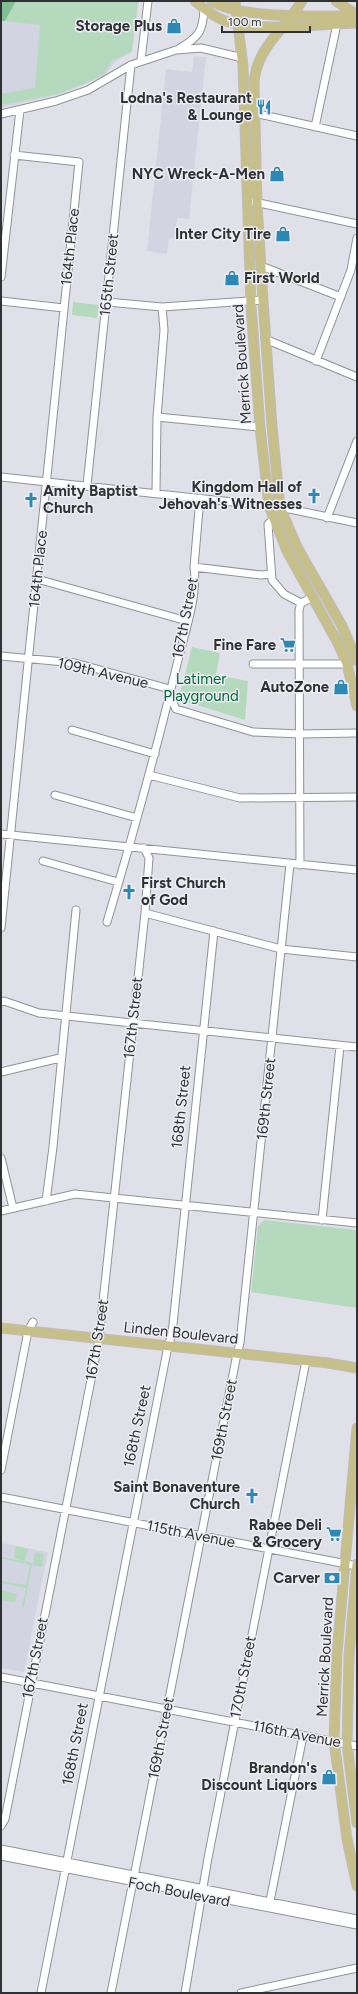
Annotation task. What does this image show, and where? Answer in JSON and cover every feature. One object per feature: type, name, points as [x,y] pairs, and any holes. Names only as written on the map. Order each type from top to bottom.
[{"type":"main road","points":[[195,1],[204,9],[223,20],[238,24],[282,26],[357,23]]},
{"type":"main road","points":[[212,1],[236,11],[357,15]]},
{"type":"main road","name":"Merrick Boulevard","points":[[235,1],[243,58],[252,202],[261,266],[265,339],[280,507],[297,547],[342,626],[357,661]]},
{"type":"main road","points":[[282,26],[302,1]]},
{"type":"main road","points":[[336,1],[357,15]]},
{"type":"main road","name":"Merrick Boulevard","points":[[282,26],[265,48],[256,67],[254,82],[251,300],[260,427],[269,506],[287,551],[332,629],[347,664],[356,696],[357,706]]},
{"type":"main road","name":"Linden Boulevard","points":[[1,1328],[357,1368]]},
{"type":"main road","name":"Merrick Boulevard","points":[[357,1428],[337,1658],[334,1742],[347,1839],[357,1886]]},
{"type":"main road","name":"Merrick Boulevard","points":[[357,1565],[349,1658],[347,1744],[357,1823]]},
{"type":"main road","points":[[337,1658],[349,1658]]},
{"type":"street","points":[[141,60],[148,1]]},
{"type":"street","points":[[176,50],[192,41],[199,34],[203,24],[204,9]]},
{"type":"street","points":[[315,127],[337,24]]},
{"type":"street","points":[[1,114],[88,90],[141,60],[176,50],[201,48],[243,58]]},
{"type":"street","name":"165th Street","points":[[87,485],[131,65]]},
{"type":"street","points":[[1,277],[20,110]]},
{"type":"street","points":[[254,112],[357,136]]},
{"type":"street","name":"164th Place","points":[[1,928],[79,162],[14,155]]},
{"type":"street","points":[[252,202],[357,224]]},
{"type":"street","points":[[316,361],[351,270],[357,238]]},
{"type":"street","points":[[261,266],[341,297]]},
{"type":"street","points":[[107,302],[162,307],[262,300]]},
{"type":"street","points":[[1,301],[64,308]]},
{"type":"street","points":[[156,493],[157,417],[164,330],[162,307]]},
{"type":"street","points":[[265,339],[357,377]]},
{"type":"street","points":[[157,417],[260,427]]},
{"type":"street","points":[[328,518],[357,441]]},
{"type":"street","points":[[1,477],[87,485],[280,507],[357,523]]},
{"type":"street","name":"167th Street","points":[[107,922],[155,754],[187,621],[195,578],[194,567],[200,498]]},
{"type":"street","points":[[274,519],[268,524],[272,580],[284,594],[301,603]]},
{"type":"street","points":[[194,567],[261,575],[271,574]]},
{"type":"street","points":[[36,579],[187,621]]},
{"type":"street","points":[[300,865],[299,610],[301,603],[314,596]]},
{"type":"street","name":"109th Avenue","points":[[1,656],[75,663],[166,688],[176,709],[253,732],[300,734],[357,733]]},
{"type":"street","points":[[253,664],[347,664]]},
{"type":"street","points":[[72,730],[155,754]]},
{"type":"street","points":[[149,775],[240,798],[357,797]]},
{"type":"street","points":[[55,795],[137,818]]},
{"type":"street","points":[[1,834],[357,870]]},
{"type":"street","name":"167th Street","points":[[1,1826],[5,1819],[30,1683],[99,1338],[145,913],[149,858],[144,848]]},
{"type":"street","points":[[43,861],[118,882]]},
{"type":"street","name":"169th Street","points":[[111,1993],[200,1536],[240,1343],[290,864]]},
{"type":"street","points":[[46,1201],[53,1147],[60,1058],[76,910]]},
{"type":"street","points":[[145,913],[281,949],[357,957]]},
{"type":"street","name":"168th Street","points":[[41,1993],[132,1522],[168,1346],[172,1334],[214,931]]},
{"type":"street","points":[[1,1002],[4,1001],[39,1013],[65,1017],[357,1048]]},
{"type":"street","points":[[322,1220],[340,1046]]},
{"type":"street","points":[[1,1072],[60,1058]]},
{"type":"street","points":[[1,1158],[13,1208]]},
{"type":"street","points":[[1,1211],[75,1194],[357,1223]]},
{"type":"street","points":[[1,1470],[28,1331],[33,1322]]},
{"type":"street","name":"170th Street","points":[[185,1993],[202,1892],[234,1722],[306,1362]]},
{"type":"street","name":"115th Avenue","points":[[1,1497],[344,1564],[357,1565]]},
{"type":"street","name":"116th Avenue","points":[[1,1677],[357,1746]]},
{"type":"street","points":[[269,1905],[303,1736]]},
{"type":"street","name":"Foch Boulevard","points":[[1,1849],[65,1866]]},
{"type":"street","name":"Foch Boulevard","points":[[1,1856],[65,1866],[202,1892],[269,1905],[357,1925]]},
{"type":"street","name":"Foch Boulevard","points":[[269,1905],[357,1919]]},
{"type":"street","points":[[241,1993],[357,1968]]},
{"type":"shaded area","points":[[1,1],[139,1],[132,52],[115,62],[103,77],[57,95],[1,108]]},
{"type":"shaded area","points":[[194,56],[206,57],[189,219],[177,218],[175,239],[169,238],[167,254],[147,251],[166,69],[192,72]]},
{"type":"shaded area","points":[[1,1543],[48,1552],[24,1672],[1,1668]]},
{"type":"green space","points":[[1,1],[16,1],[5,21],[1,21]]},
{"type":"green space","points":[[16,1],[138,1],[132,51],[113,60],[104,74],[84,84],[58,94],[1,105],[1,94],[35,88],[40,25],[5,21]]},
{"type":"green space","points":[[73,302],[99,305],[97,318],[72,315]]},
{"type":"green space","name":"Latimer Playground","points":[[192,647],[220,653],[216,675],[248,681],[245,720],[184,701],[180,693]]},
{"type":"green space","points":[[264,1220],[357,1230],[357,1308],[251,1292],[258,1226]]},
{"type":"green space","points":[[16,1546],[28,1549],[25,1561],[14,1558]]},
{"type":"green space","points":[[35,1552],[44,1554],[42,1567],[33,1565]]},
{"type":"green space","points":[[1,1557],[30,1562],[32,1564],[24,1607],[22,1607],[26,1588],[1,1583],[1,1581],[26,1585],[30,1565]]},
{"type":"green space","points":[[1,1590],[17,1594],[15,1603],[1,1600]]},
{"type":"place","name":"Storage Plus","points":[[174,26]]},
{"type":"place","name":"Lodna's Restaurant & Lounge","points":[[264,107]]},
{"type":"place","name":"NYC Wreck-A-Men","points":[[277,174]]},
{"type":"place","name":"Inter City Tire","points":[[283,234]]},
{"type":"place","name":"First World","points":[[232,278]]},
{"type":"place","name":"Kingdom Hall of Jehovah's Witnesses","points":[[314,496]]},
{"type":"place","name":"Amity Baptist Church","points":[[31,500]]},
{"type":"place","name":"Fine Fare","points":[[288,645]]},
{"type":"place","name":"AutoZone","points":[[341,687]]},
{"type":"place","name":"First Church of God","points":[[129,892]]},
{"type":"place","name":"Saint Bonaventure Church","points":[[252,1496]]},
{"type":"place","name":"Rabee Deli & Grocery","points":[[334,1534]]},
{"type":"place","name":"Carver","points":[[332,1578]]},
{"type":"place","name":"Brandon's Discount Liquors","points":[[329,1777]]}]
